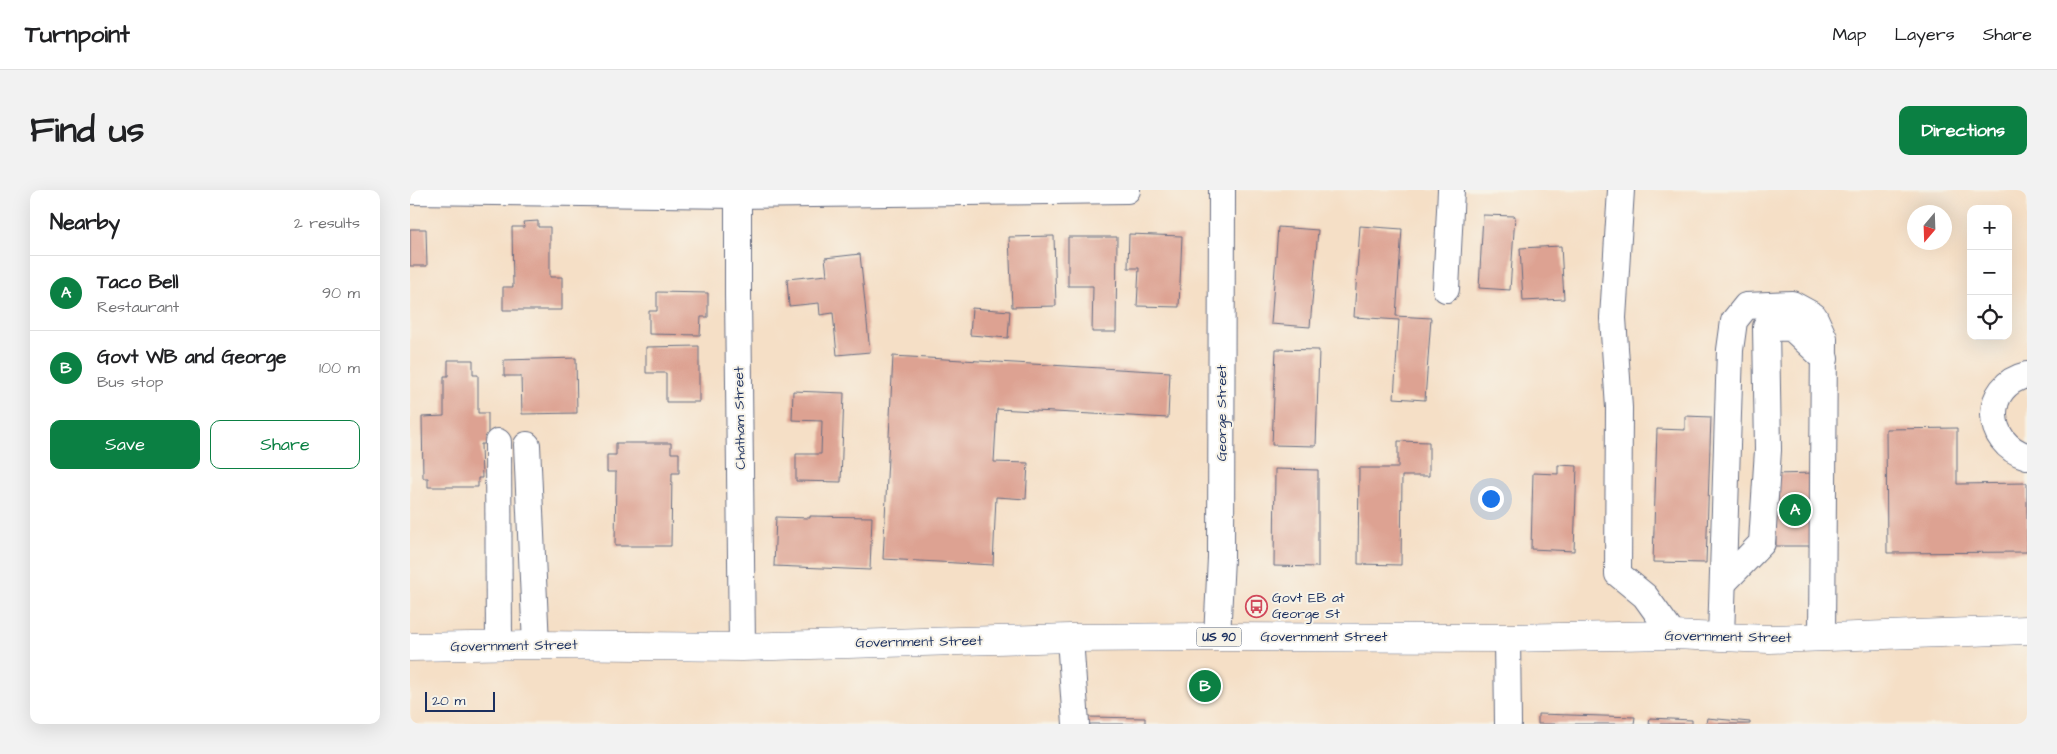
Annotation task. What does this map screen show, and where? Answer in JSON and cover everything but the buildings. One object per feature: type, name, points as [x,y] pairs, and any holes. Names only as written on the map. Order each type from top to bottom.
[{"type":"main road","name":"Government Street","points":[[410,648],[536,645],[742,647],[1070,638],[1216,637],[1507,638],[1673,635],[1770,639],[2027,630]]},
{"type":"street","points":[[410,191],[1127,190]]},
{"type":"street","name":"George Street","points":[[1216,637],[1221,558],[1222,190]]},
{"type":"street","points":[[1446,289],[1451,190]]},
{"type":"street","points":[[1621,190],[1612,318],[1619,408],[1618,574],[1645,596],[1673,635]]},
{"type":"street","name":"Chatham Street","points":[[738,192],[742,647]]},
{"type":"street","points":[[1721,636],[1729,364],[1734,321],[1746,306],[1792,304],[1814,316],[1824,338],[1822,637]]},
{"type":"street","points":[[1724,582],[1762,544],[1768,450],[1766,327],[1792,328],[1825,359]]},
{"type":"street","points":[[2027,375],[2019,377],[2008,384],[1999,394],[1994,406],[1994,420],[1998,434],[2006,445],[2017,453],[2027,456]]},
{"type":"street","points":[[498,442],[499,646]]},
{"type":"street","points":[[527,445],[536,645]]},
{"type":"street","points":[[1070,638],[1076,724]]},
{"type":"street","points":[[1507,638],[1508,724]]},
{"type":"place","name":"Taco Bell","points":[[1795,510]]},
{"type":"place","name":"Govt EB at George St","points":[[1256,606]]},
{"type":"place","name":"Govt WB and George","points":[[1205,686]]}]
